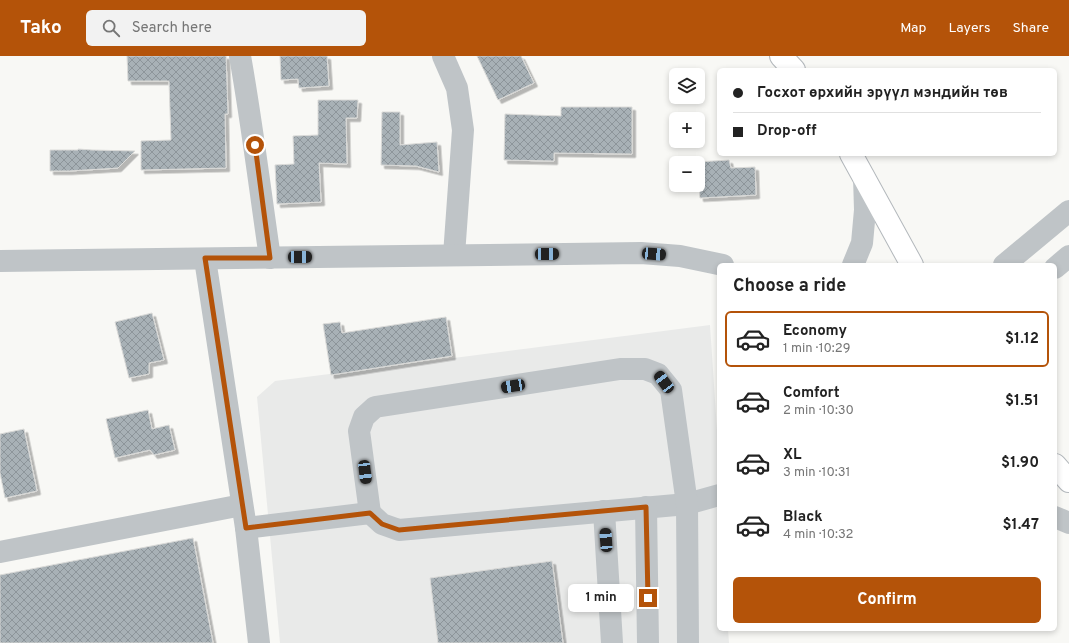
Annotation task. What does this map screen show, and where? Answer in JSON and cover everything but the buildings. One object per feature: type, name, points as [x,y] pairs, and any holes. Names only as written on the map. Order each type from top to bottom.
[{"type":"main road","points":[[781,56],[792,68]]},
{"type":"main road","points":[[851,156],[911,263]]},
{"type":"main road","points":[[1057,467],[1069,481]]},
{"type":"street","points":[[240,56],[270,258]]},
{"type":"street","points":[[443,56],[457,88],[461,107],[463,130],[454,256]]},
{"type":"street","points":[[854,263],[862,243],[865,210],[864,177]]},
{"type":"street","points":[[1006,263],[1069,211]]},
{"type":"street","points":[[0,261],[641,253],[680,256],[717,264]]},
{"type":"street","points":[[1057,266],[1069,256]]},
{"type":"street","points":[[205,258],[246,528],[259,643]]},
{"type":"street","points":[[688,643],[687,504],[671,390],[658,374],[644,369],[620,369],[375,407],[364,417],[359,431],[370,513],[382,524],[399,530],[687,504],[717,496]]},
{"type":"street","points":[[0,552],[242,505]]},
{"type":"street","points":[[646,507],[648,643]]},
{"type":"street","points":[[604,511],[612,643]]},
{"type":"street","points":[[246,528],[370,513]]},
{"type":"street","points":[[1057,518],[1069,523]]},
{"type":"shaded area","points":[[710,325],[717,430],[717,631],[728,631],[729,643],[280,643],[257,397],[275,381]]},
{"type":"route","points":[[255,145],[261,201],[270,258],[205,258],[246,528],[370,513],[382,524],[399,530],[646,507],[648,598]]}]
